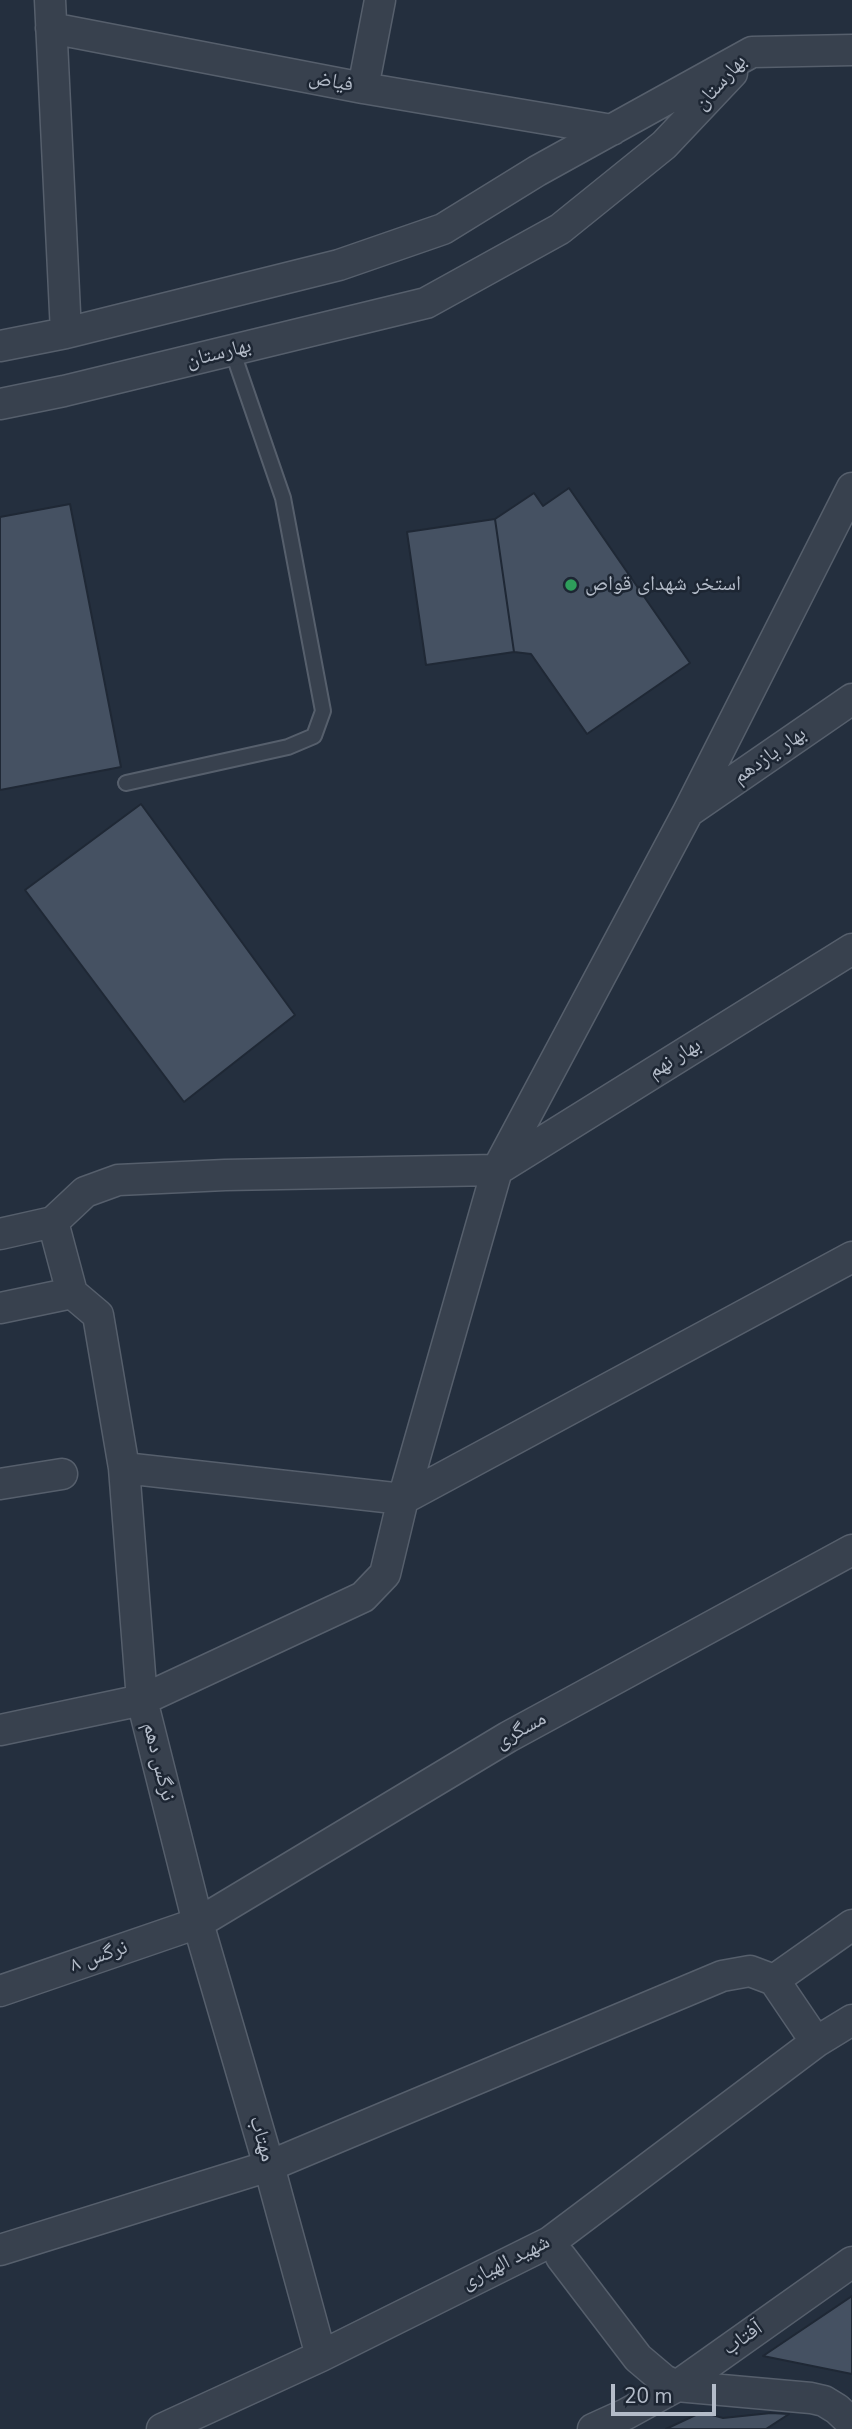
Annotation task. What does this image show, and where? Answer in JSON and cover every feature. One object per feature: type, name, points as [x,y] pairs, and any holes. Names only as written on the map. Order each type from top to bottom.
[{"type":"street","points":[[363,88],[380,0]]},
{"type":"street","points":[[51,14],[66,333]]},
{"type":"street","name":"فیاض","points":[[51,14],[363,88],[612,130]]},
{"type":"street","points":[[752,52],[852,50]]},
{"type":"street","name":"بهارستان","points":[[0,346],[66,333],[339,265],[443,229],[537,171],[752,52]]},
{"type":"street","name":"بهارستان","points":[[0,404],[64,391],[426,303],[560,229],[664,145],[752,52]]},
{"type":"street","points":[[53,1223],[72,1293],[98,1315],[124,1468],[142,1700],[363,1597],[385,1574],[403,1499],[497,1170],[688,812],[852,488]]},
{"type":"street","name":"بهار یازدهم","points":[[688,812],[852,699]]},
{"type":"street","name":"بهار نهم","points":[[497,1170],[852,949]]},
{"type":"street","points":[[0,1234],[53,1223],[85,1192],[118,1180],[225,1175],[497,1170]]},
{"type":"street","points":[[124,1468],[403,1499],[852,1257]]},
{"type":"street","points":[[0,1308],[72,1293]]},
{"type":"street","points":[[0,1485],[62,1474]]},
{"type":"street","name":"مسگری","points":[[198,1923],[508,1737],[852,1550]]},
{"type":"street","name":"نرگس دهم","points":[[0,1730],[142,1700],[198,1923]]},
{"type":"street","name":"نرگس ۸","points":[[0,1991],[198,1923]]},
{"type":"street","name":"مهتاب","points":[[198,1923],[321,2356]]},
{"type":"street","points":[[774,1980],[852,1925]]},
{"type":"street","points":[[0,2250],[269,2166],[722,1976],[750,1971],[774,1980],[816,2042]]},
{"type":"street","name":"شهید الهیاری","points":[[162,2429],[321,2356],[551,2242],[816,2042],[852,2020]]},
{"type":"street","points":[[561,2257],[638,2358],[664,2380],[677,2386],[811,2398],[824,2401],[852,2423]]},
{"type":"street","name":"آفتاب","points":[[593,2429],[677,2386],[852,2262]]},
{"type":"lane","points":[[126,783],[288,747],[314,736],[323,711],[283,498],[232,350]]},
{"type":"building","name":"استخر شهدای قواص","points":[[569,488],[690,663],[587,734],[531,654],[514,652],[495,519],[534,493],[543,506]]},
{"type":"building","points":[[70,504],[121,767],[0,790],[0,517]]},
{"type":"building","points":[[495,519],[514,652],[426,665],[407,532]]},
{"type":"building","points":[[141,804],[295,1015],[184,1102],[25,890]]},
{"type":"building","points":[[852,2296],[852,2374],[763,2356]]},
{"type":"building","points":[[702,2412],[723,2418],[789,2414],[766,2429],[666,2429]]},
{"type":"place","name":"استخر شهدای قواص","points":[[571,585]]}]
